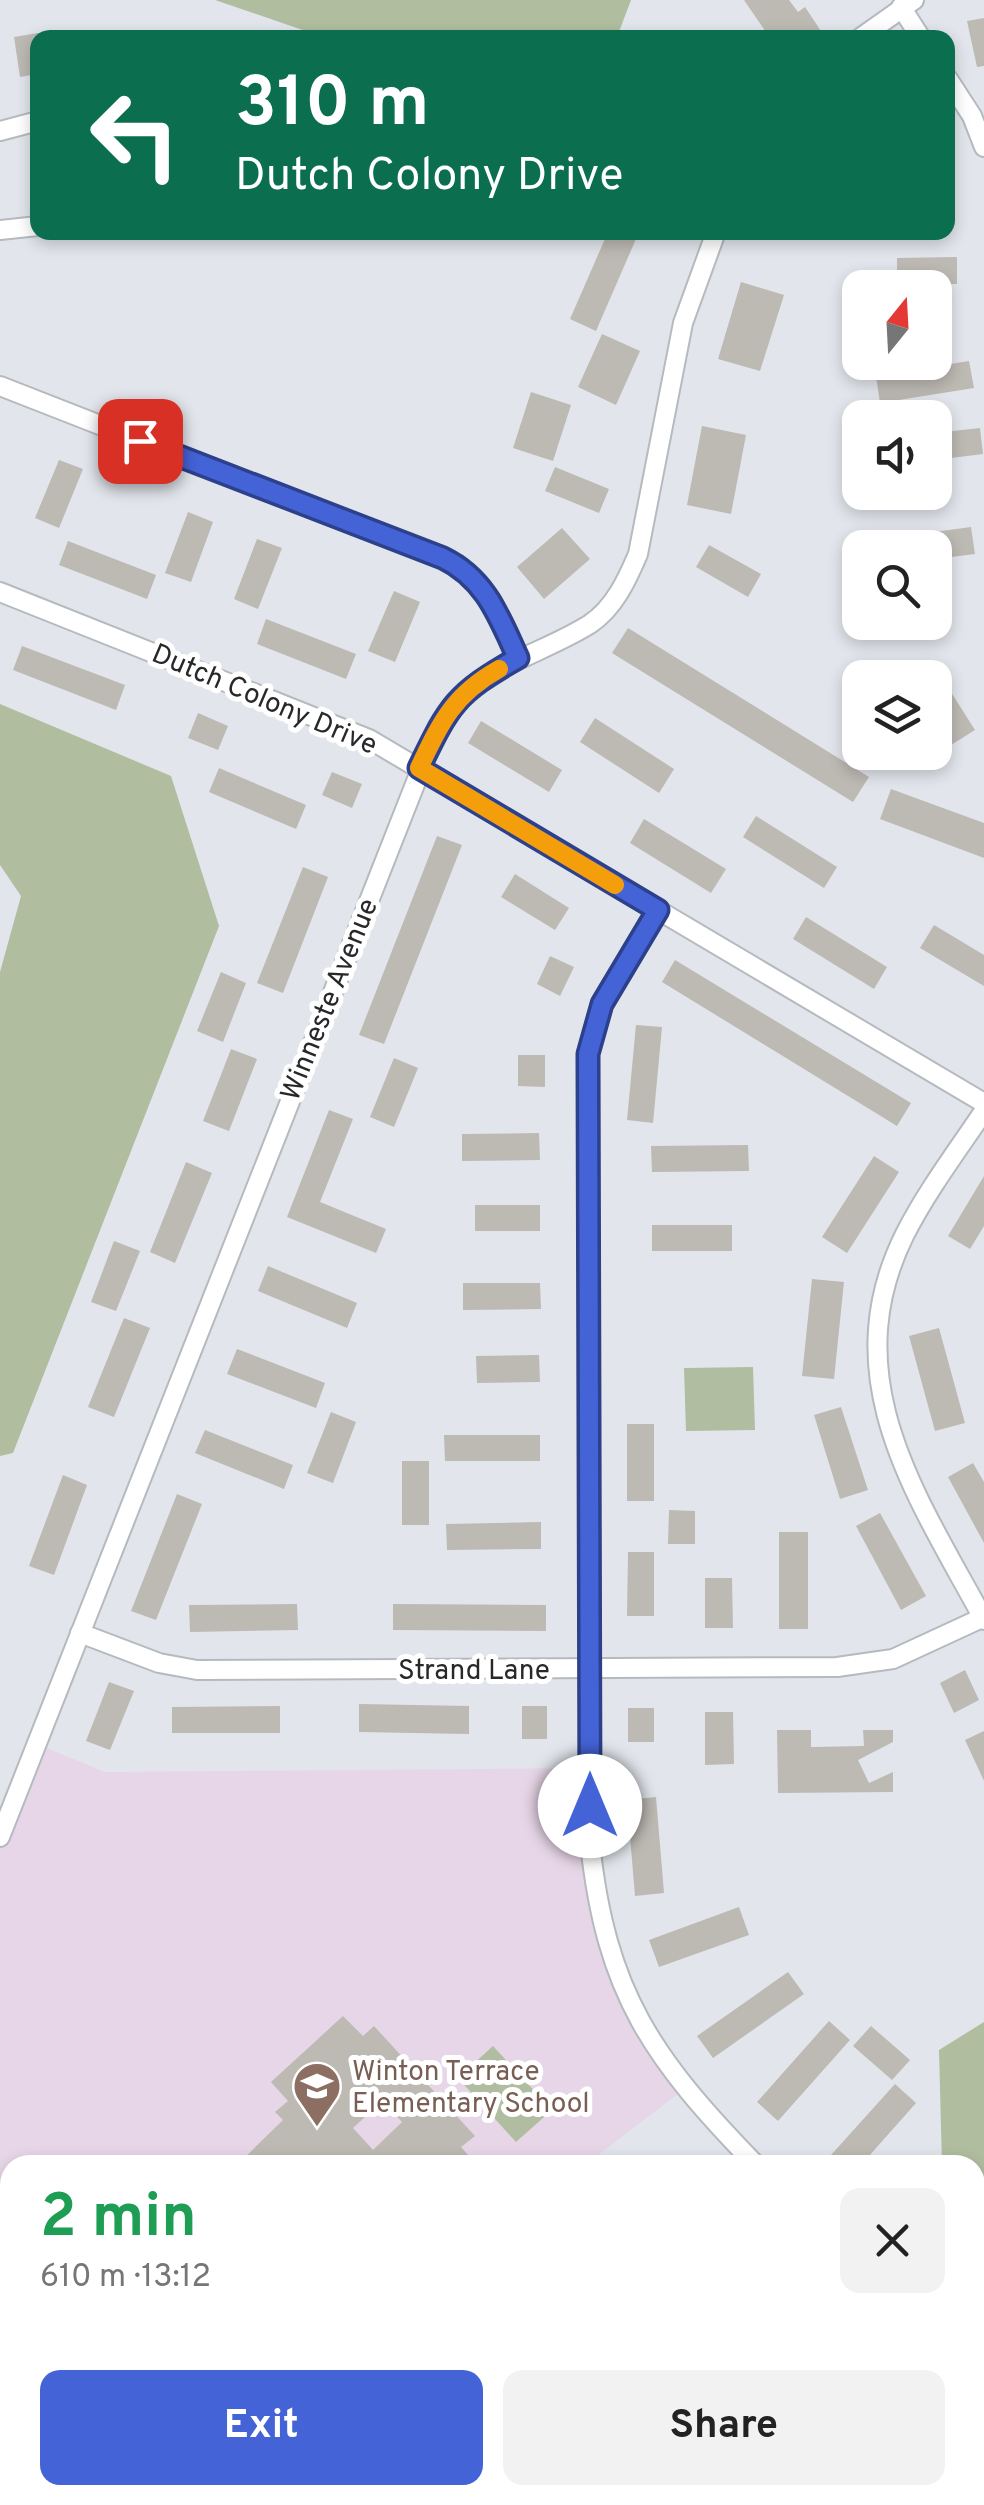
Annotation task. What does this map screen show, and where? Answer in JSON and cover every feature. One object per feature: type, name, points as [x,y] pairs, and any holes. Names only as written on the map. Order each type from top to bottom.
[{"type":"street","points":[[871,30],[908,4],[918,30]]},
{"type":"street","points":[[955,90],[972,116],[984,147]]},
{"type":"street","points":[[0,131],[30,123]]},
{"type":"street","points":[[0,230],[30,227]]},
{"type":"street","name":"Winneste Avenue","points":[[0,1837],[438,726],[459,695],[518,658],[592,623],[627,580],[638,554],[683,323],[713,240]]},
{"type":"street","points":[[0,386],[458,565],[492,601],[518,658]]},
{"type":"street","name":"Dutch Colony Drive","points":[[0,592],[329,721],[419,768],[984,1103]]},
{"type":"street","points":[[658,910],[602,1004],[588,1054],[590,1843],[598,1902],[618,1974],[643,2028],[683,2090],[746,2155]]},
{"type":"street","points":[[984,1112],[906,1232],[895,1256],[880,1317],[877,1353],[879,1388],[897,1458],[984,1618]]},
{"type":"street","name":"Strand Lane","points":[[80,1634],[158,1663],[197,1670],[865,1665],[903,1656],[984,1618]]},
{"type":"shaded area","name":"Winton Terrace Elementary School","points":[[37,1744],[105,1772],[589,1768],[604,1931],[683,2090],[598,2155],[0,2155],[0,1837]]},
{"type":"green space","points":[[215,0],[631,0],[620,30],[303,30]]},
{"type":"green space","points":[[0,704],[171,776],[219,926],[13,1453],[0,1456],[0,972],[21,896],[0,865]]},
{"type":"green space","points":[[753,1367],[755,1430],[686,1431],[684,1368]]},
{"type":"green space","points":[[984,2022],[984,2155],[942,2155],[939,2050]]},
{"type":"green space","points":[[493,2046],[552,2110],[516,2142],[458,2078]]},
{"type":"building","points":[[744,0],[789,0],[798,12],[805,7],[820,30],[765,30]]},
{"type":"building","points":[[984,18],[984,66],[977,67],[967,21]]},
{"type":"building","points":[[30,34],[30,75],[20,77],[14,37]]},
{"type":"building","points":[[605,240],[636,240],[596,331],[570,319]]},
{"type":"building","points":[[957,257],[957,284],[952,284],[952,270],[897,270],[897,258]]},
{"type":"building","points":[[741,282],[784,295],[760,371],[718,359]]},
{"type":"building","points":[[602,334],[640,351],[616,405],[578,387]]},
{"type":"building","points":[[969,361],[974,388],[880,400],[877,380],[952,380],[952,364]]},
{"type":"building","points":[[531,392],[571,405],[553,461],[513,448]]},
{"type":"building","points":[[702,426],[746,435],[731,514],[687,505]]},
{"type":"building","points":[[980,428],[983,454],[952,458],[952,431]]},
{"type":"building","points":[[59,460],[83,469],[59,528],[35,518]]},
{"type":"building","points":[[555,467],[609,489],[599,513],[545,491]]},
{"type":"building","points":[[188,512],[213,522],[191,582],[165,573]]},
{"type":"building","points":[[971,527],[975,554],[952,557],[952,530],[949,530]]},
{"type":"building","points":[[562,528],[590,559],[544,599],[517,567]]},
{"type":"building","points":[[257,539],[282,548],[258,609],[234,599]]},
{"type":"building","points":[[68,541],[156,575],[147,599],[59,565]]},
{"type":"building","points":[[709,545],[761,574],[748,597],[696,567]]},
{"type":"building","points":[[394,591],[420,602],[395,662],[368,651]]},
{"type":"building","points":[[266,619],[356,654],[346,679],[257,644]]},
{"type":"building","points":[[628,628],[842,760],[842,770],[858,770],[869,777],[853,802],[612,653]]},
{"type":"building","points":[[22,646],[125,685],[116,710],[13,670]]},
{"type":"building","points":[[952,694],[975,730],[952,744]]},
{"type":"building","points":[[198,713],[228,726],[218,750],[188,738]]},
{"type":"building","points":[[595,718],[674,769],[659,793],[580,742]]},
{"type":"building","points":[[481,721],[562,770],[549,792],[468,743]]},
{"type":"building","points":[[219,768],[306,805],[296,829],[209,792]]},
{"type":"building","points":[[332,772],[362,784],[352,808],[322,795]]},
{"type":"building","points":[[891,789],[984,823],[984,858],[880,819]]},
{"type":"building","points":[[756,816],[837,867],[824,888],[743,837]]},
{"type":"building","points":[[644,819],[726,869],[711,893],[630,843]]},
{"type":"building","points":[[437,836],[462,845],[384,1044],[359,1035]]},
{"type":"building","points":[[303,867],[328,877],[283,993],[257,983]]},
{"type":"building","points":[[515,874],[569,908],[555,930],[501,897]]},
{"type":"building","points":[[806,917],[887,967],[874,989],[793,939]]},
{"type":"building","points":[[934,925],[984,955],[984,986],[920,948]]},
{"type":"building","points":[[550,956],[574,967],[560,996],[537,984]]},
{"type":"building","points":[[675,960],[911,1103],[897,1126],[662,982]]},
{"type":"building","points":[[221,972],[246,983],[223,1042],[197,1031]]},
{"type":"building","points":[[636,1025],[662,1027],[653,1123],[627,1120]]},
{"type":"building","points":[[231,1049],[257,1059],[229,1131],[203,1121]]},
{"type":"building","points":[[518,1055],[545,1055],[545,1087],[518,1086]]},
{"type":"building","points":[[394,1058],[418,1068],[394,1127],[370,1117]]},
{"type":"building","points":[[329,1110],[353,1119],[320,1202],[386,1229],[376,1253],[287,1217]]},
{"type":"building","points":[[539,1133],[540,1160],[462,1161],[462,1134]]},
{"type":"building","points":[[748,1145],[749,1171],[652,1172],[651,1146]]},
{"type":"building","points":[[874,1156],[899,1172],[847,1253],[822,1237]]},
{"type":"building","points":[[186,1162],[212,1173],[175,1263],[150,1252]]},
{"type":"building","points":[[984,1176],[984,1226],[970,1249],[948,1236]]},
{"type":"building","points":[[475,1205],[540,1205],[540,1231],[475,1231]]},
{"type":"building","points":[[652,1225],[732,1225],[732,1251],[652,1251]]},
{"type":"building","points":[[114,1241],[140,1251],[116,1311],[91,1302]]},
{"type":"building","points":[[268,1266],[357,1303],[347,1328],[258,1291]]},
{"type":"building","points":[[812,1279],[844,1282],[834,1379],[802,1376]]},
{"type":"building","points":[[463,1283],[540,1283],[541,1309],[463,1310]]},
{"type":"building","points":[[124,1318],[150,1328],[114,1417],[88,1407]]},
{"type":"building","points":[[939,1328],[965,1423],[935,1431],[909,1336]]},
{"type":"building","points":[[237,1349],[325,1383],[316,1408],[227,1374]]},
{"type":"building","points":[[539,1355],[540,1382],[477,1383],[476,1356]]},
{"type":"building","points":[[841,1407],[868,1490],[840,1499],[814,1415]]},
{"type":"building","points":[[331,1412],[356,1422],[333,1483],[307,1473]]},
{"type":"building","points":[[627,1424],[654,1424],[654,1501],[627,1501]]},
{"type":"building","points":[[205,1430],[293,1465],[284,1489],[195,1453]]},
{"type":"building","points":[[444,1435],[540,1435],[540,1461],[445,1461]]},
{"type":"building","points":[[402,1461],[429,1461],[429,1525],[402,1525]]},
{"type":"building","points":[[973,1463],[984,1482],[984,1543],[948,1477]]},
{"type":"building","points":[[63,1475],[87,1485],[54,1575],[29,1566]]},
{"type":"building","points":[[177,1494],[202,1504],[156,1620],[131,1611]]},
{"type":"building","points":[[669,1510],[695,1511],[695,1544],[668,1544]]},
{"type":"building","points":[[880,1513],[926,1596],[901,1610],[856,1526]]},
{"type":"building","points":[[541,1522],[541,1549],[447,1550],[446,1524]]},
{"type":"building","points":[[779,1532],[808,1532],[808,1629],[779,1629]]},
{"type":"building","points":[[628,1552],[654,1552],[654,1616],[627,1616]]},
{"type":"building","points":[[705,1578],[732,1578],[733,1628],[705,1628]]},
{"type":"building","points":[[297,1604],[298,1630],[190,1632],[189,1605]]},
{"type":"building","points":[[393,1604],[546,1605],[546,1631],[393,1630]]},
{"type":"building","points":[[965,1670],[979,1700],[954,1713],[940,1683]]},
{"type":"building","points":[[109,1682],[134,1691],[110,1750],[86,1741]]},
{"type":"building","points":[[359,1704],[469,1706],[469,1734],[359,1732]]},
{"type":"building","points":[[280,1706],[280,1733],[172,1733],[172,1707]]},
{"type":"building","points":[[522,1706],[547,1706],[547,1739],[522,1739]]},
{"type":"building","points":[[628,1708],[654,1708],[654,1742],[628,1742]]},
{"type":"building","points":[[705,1712],[733,1712],[734,1764],[705,1765]]},
{"type":"building","points":[[777,1730],[811,1730],[811,1747],[864,1746],[863,1730],[893,1730],[893,1742],[858,1760],[869,1783],[893,1772],[893,1792],[778,1793]]},
{"type":"building","points":[[984,1731],[984,1781],[965,1740]]},
{"type":"building","points":[[656,1797],[664,1893],[635,1896],[627,1800]]},
{"type":"building","points":[[739,1907],[749,1935],[659,1967],[649,1940]]},
{"type":"building","points":[[788,1972],[804,1994],[713,2058],[697,2036]]},
{"type":"building","name":"Winton Terrace Elementary School","points":[[343,2016],[363,2036],[374,2026],[475,2136],[461,2147],[468,2155],[247,2155],[283,2120],[275,2112],[288,2101],[271,2082]],"holes":[[[382,2101],[402,2122],[373,2150],[353,2128]]]},
{"type":"building","points":[[829,2021],[850,2040],[778,2121],[757,2102]]},
{"type":"building","points":[[871,2026],[910,2060],[892,2080],[853,2046]]},
{"type":"building","points":[[895,2084],[916,2103],[870,2155],[831,2155]]},
{"type":"slow traffic","points":[[499,669],[459,695],[438,726],[419,768],[615,885]]},
{"type":"place","name":"Winton Terrace Elementary School","points":[[317,2128]]},
{"type":"route","points":[[140,441],[443,558],[471,575],[492,601],[518,658],[459,695],[438,726],[419,768],[658,910],[602,1004],[592,1028],[588,1054],[590,1806]]}]
